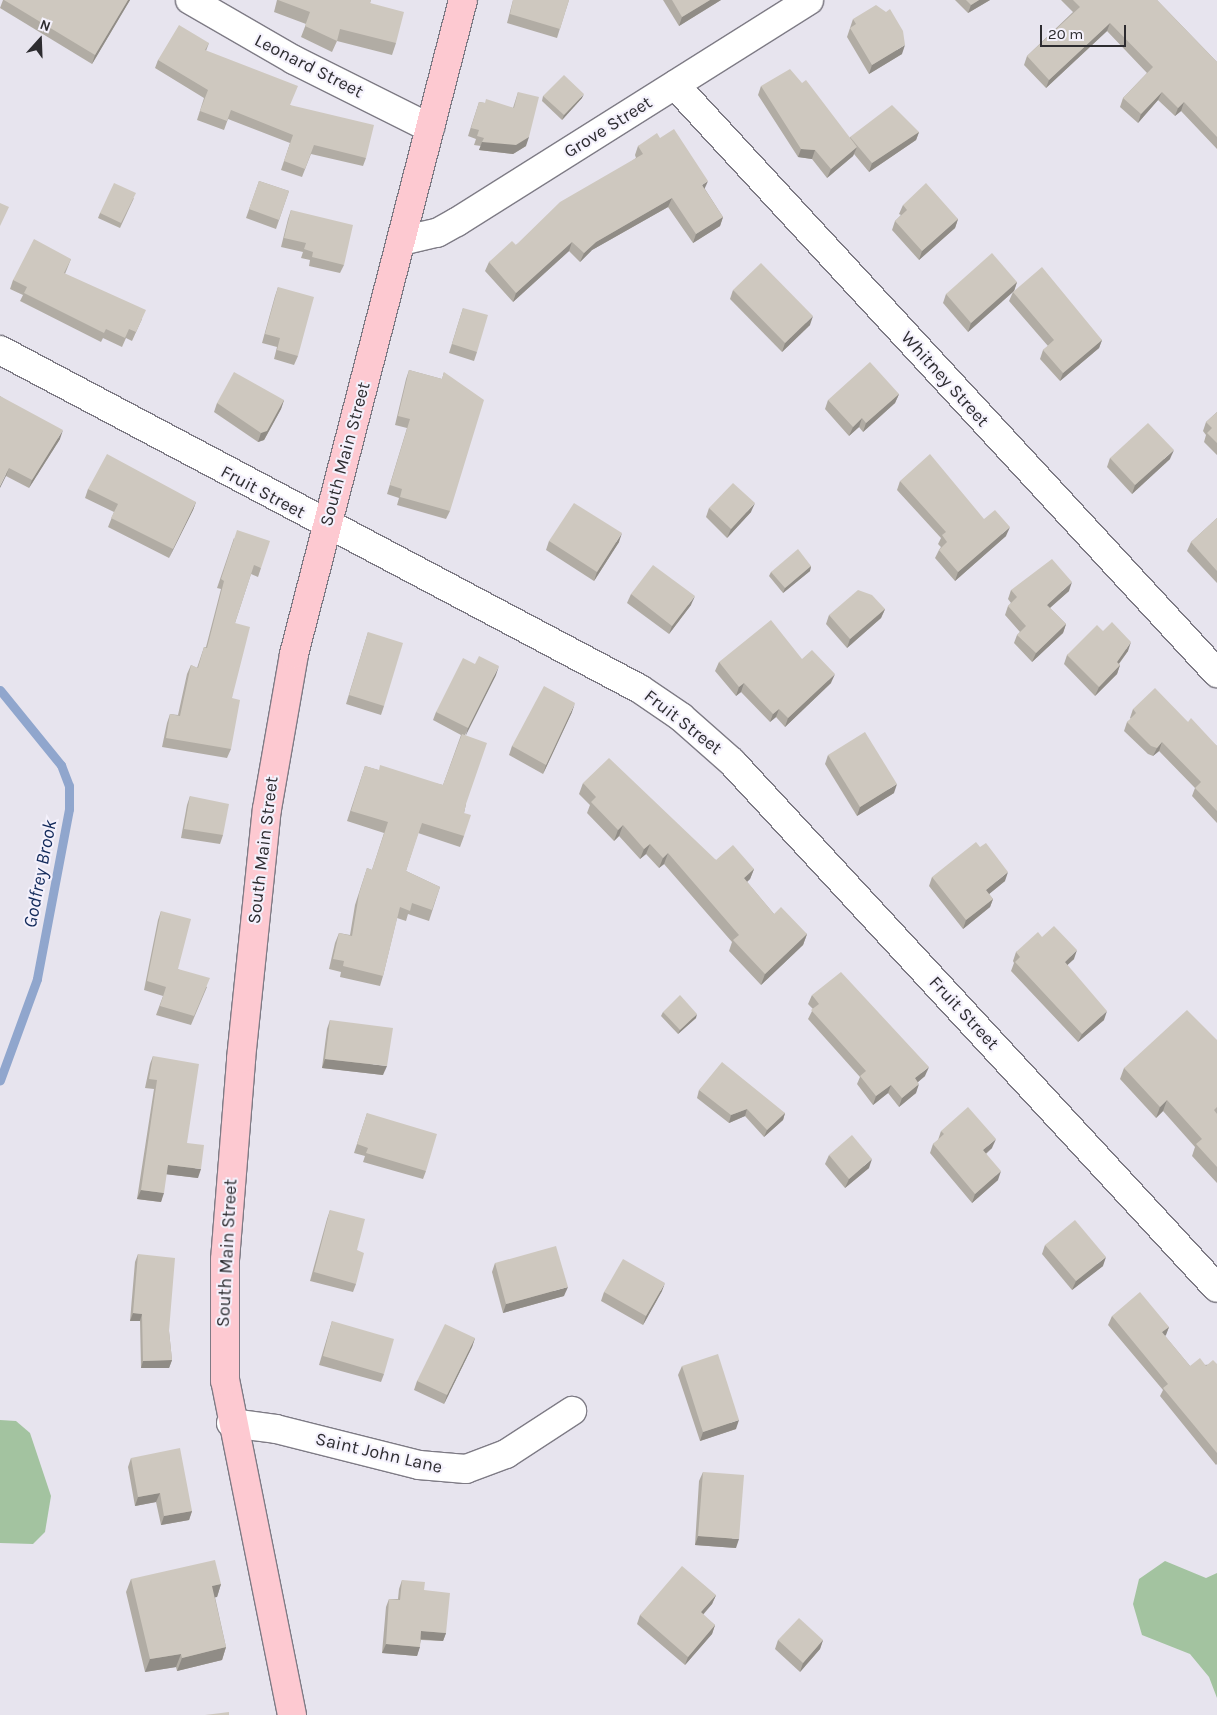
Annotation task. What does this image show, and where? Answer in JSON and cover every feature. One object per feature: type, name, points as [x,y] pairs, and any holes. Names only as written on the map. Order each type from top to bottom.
[{"type":"main road","name":"South Main Street","points":[[292,1715],[231,1423],[223,1355],[225,1260],[264,834],[294,654],[463,0]]},
{"type":"street","name":"Leonard Street","points":[[190,0],[285,56],[430,128]]},
{"type":"street","name":"Grove Street","points":[[401,241],[426,236],[457,222],[809,0]]},
{"type":"street","name":"Whitney Street","points":[[675,85],[1217,673]]},
{"type":"street","name":"Fruit Street","points":[[0,350],[326,526],[640,689],[701,733],[1217,1288]]},
{"type":"street","name":"Saint John Lane","points":[[231,1423],[283,1430],[419,1465],[466,1469],[506,1454],[572,1411]]},
{"type":"green space","points":[[0,1420],[16,1421],[30,1433],[51,1496],[45,1532],[33,1544],[0,1543]]},
{"type":"green space","points":[[1165,1561],[1206,1578],[1217,1573],[1217,1698],[1209,1677],[1190,1654],[1142,1635],[1133,1604],[1139,1579]]},
{"type":"building","points":[[4,0],[128,0],[95,55]]},
{"type":"building","points":[[278,0],[371,0],[370,3],[404,12],[396,43],[340,29],[337,41],[305,26],[310,12]]},
{"type":"building","points":[[513,0],[569,0],[560,29],[510,14]]},
{"type":"building","points":[[672,0],[710,0],[682,17]]},
{"type":"building","points":[[966,0],[979,0],[971,5]]},
{"type":"building","points":[[1073,0],[1157,0],[1217,62],[1217,137],[1184,102],[1178,108],[1162,92],[1141,114],[1123,98],[1153,67],[1110,23],[1049,80],[1027,56],[1080,7]]},
{"type":"building","points":[[876,5],[886,12],[890,9],[903,31],[905,45],[872,65],[850,28],[856,24],[853,19]]},
{"type":"building","points":[[179,25],[209,43],[205,50],[298,86],[290,105],[374,125],[366,158],[314,145],[305,169],[284,161],[293,135],[231,110],[227,121],[200,111],[208,90],[158,60]]},
{"type":"building","points":[[790,69],[802,83],[806,80],[857,147],[831,169],[815,150],[801,149],[761,86]]},
{"type":"building","points":[[564,75],[584,94],[564,115],[543,96]]},
{"type":"building","points":[[518,92],[539,97],[529,137],[516,145],[482,142],[484,138],[477,136],[479,130],[471,128],[479,102],[485,103],[486,99],[514,108]]},
{"type":"building","points":[[892,105],[919,132],[872,163],[850,137]]},
{"type":"building","points":[[674,129],[708,181],[702,185],[723,217],[696,234],[672,198],[596,242],[584,253],[572,242],[516,293],[489,262],[512,241],[516,245],[560,202],[643,154],[638,146],[657,133],[660,138]]},
{"type":"building","points":[[259,181],[289,191],[279,220],[249,209]]},
{"type":"building","points":[[114,183],[136,193],[121,223],[100,213]]},
{"type":"building","points":[[926,183],[958,219],[922,251],[895,221],[907,210],[903,205]]},
{"type":"building","points":[[0,203],[9,207],[0,226]]},
{"type":"building","points":[[291,210],[353,225],[344,265],[312,257],[313,252],[304,249],[306,243],[284,238]]},
{"type":"building","points":[[34,239],[71,259],[64,273],[146,310],[136,332],[129,329],[125,338],[106,329],[104,333],[24,293],[27,287],[13,280]]},
{"type":"building","points":[[992,253],[1017,282],[971,323],[946,294]]},
{"type":"building","points":[[761,263],[813,316],[785,343],[733,290]]},
{"type":"building","points":[[1042,267],[1102,340],[1063,373],[1043,350],[1054,340],[1013,292]]},
{"type":"building","points":[[278,287],[314,297],[298,356],[277,350],[280,338],[265,334]]},
{"type":"building","points":[[463,308],[488,315],[477,352],[452,344]]},
{"type":"building","points":[[870,362],[899,394],[866,423],[862,418],[853,427],[828,400]]},
{"type":"building","points":[[409,370],[442,379],[444,372],[484,400],[450,511],[400,497],[402,489],[390,485],[410,419],[398,416]]},
{"type":"building","points":[[234,372],[284,400],[267,431],[261,433],[217,403]]},
{"type":"building","points":[[0,396],[63,430],[32,480],[9,468],[0,486]]},
{"type":"building","points":[[1217,412],[1217,443],[1207,433],[1212,428],[1206,422]]},
{"type":"building","points":[[1148,423],[1174,450],[1135,485],[1110,458]]},
{"type":"building","points":[[107,454],[196,502],[173,549],[111,518],[118,504],[88,489]]},
{"type":"building","points":[[930,454],[984,519],[995,510],[1010,527],[958,572],[939,550],[947,542],[942,535],[946,532],[900,481]]},
{"type":"building","points":[[733,483],[755,503],[731,529],[709,508]]},
{"type":"building","points":[[574,503],[622,533],[597,572],[549,541]]},
{"type":"building","points":[[1217,518],[1217,571],[1191,542]]},
{"type":"building","points":[[237,530],[270,541],[261,568],[254,565],[235,623],[250,627],[232,698],[240,700],[231,749],[166,738],[170,714],[180,716],[191,665],[198,668],[204,647],[207,648],[224,581],[221,579]]},
{"type":"building","points":[[798,549],[811,566],[785,588],[771,572]]},
{"type":"building","points":[[1052,559],[1072,582],[1047,605],[1066,624],[1036,653],[1017,635],[1026,626],[1008,606],[1017,597],[1011,590]]},
{"type":"building","points":[[653,565],[695,596],[672,626],[631,594]]},
{"type":"building","points":[[858,590],[872,595],[885,609],[850,639],[829,615]]},
{"type":"building","points":[[771,620],[802,659],[812,650],[835,674],[788,718],[779,709],[773,714],[744,683],[739,687],[719,662]]},
{"type":"building","points":[[1112,622],[1131,642],[1117,662],[1120,665],[1099,687],[1067,655],[1097,625],[1103,631]]},
{"type":"building","points":[[368,632],[403,643],[384,706],[349,695]]},
{"type":"building","points":[[479,656],[499,666],[468,728],[436,712],[463,658],[475,664]]},
{"type":"building","points":[[544,686],[575,703],[546,765],[512,746]]},
{"type":"building","points":[[1155,688],[1188,722],[1191,718],[1217,746],[1217,811],[1195,788],[1201,782],[1162,742],[1157,748],[1151,746],[1127,722],[1136,713],[1133,709]]},
{"type":"building","points":[[865,732],[897,784],[860,807],[828,755]]},
{"type":"building","points":[[462,734],[487,743],[466,804],[464,813],[471,815],[464,836],[422,823],[406,871],[440,887],[432,910],[412,903],[410,911],[400,907],[383,976],[343,966],[344,961],[333,959],[339,933],[352,936],[359,894],[367,868],[372,870],[388,822],[351,811],[365,766],[379,770],[380,765],[443,785]]},
{"type":"building","points":[[609,758],[716,860],[733,845],[754,869],[744,878],[774,914],[781,907],[807,934],[765,974],[733,940],[739,935],[668,853],[663,858],[650,844],[644,849],[623,825],[618,830],[591,802],[596,797],[583,783]]},
{"type":"building","points":[[190,796],[229,804],[223,835],[184,829]]},
{"type":"building","points":[[976,842],[980,847],[986,843],[1008,872],[986,890],[993,899],[966,920],[932,877]]},
{"type":"building","points":[[161,911],[191,919],[178,969],[210,978],[194,1016],[160,1006],[166,987],[147,981]]},
{"type":"building","points":[[1054,926],[1077,950],[1065,962],[1107,1011],[1082,1034],[1015,962],[1020,957],[1016,952],[1038,932],[1042,937]]},
{"type":"building","points":[[841,972],[929,1067],[915,1078],[919,1084],[902,1098],[891,1085],[876,1096],[860,1076],[866,1071],[811,1010],[819,1004],[812,995]]},
{"type":"building","points":[[680,995],[697,1014],[680,1030],[663,1012]]},
{"type":"building","points":[[1187,1010],[1217,1040],[1217,1107],[1214,1110],[1217,1114],[1217,1167],[1196,1144],[1202,1139],[1167,1100],[1160,1107],[1124,1068]]},
{"type":"building","points":[[330,1020],[393,1028],[387,1066],[325,1059]]},
{"type":"building","points":[[153,1056],[199,1064],[187,1143],[204,1145],[201,1169],[168,1165],[164,1193],[141,1190],[157,1080],[149,1079]]},
{"type":"building","points":[[722,1062],[785,1113],[767,1130],[747,1109],[731,1115],[699,1090]]},
{"type":"building","points":[[968,1107],[996,1139],[983,1150],[1001,1171],[975,1194],[933,1144],[944,1134],[941,1131]]},
{"type":"building","points":[[367,1113],[437,1134],[426,1171],[366,1153],[368,1148],[357,1144]]},
{"type":"building","points":[[852,1135],[872,1159],[849,1179],[829,1155]]},
{"type":"building","points":[[330,1210],[365,1219],[357,1250],[364,1253],[356,1284],[314,1272]]},
{"type":"building","points":[[1075,1220],[1106,1257],[1076,1281],[1045,1245]]},
{"type":"building","points":[[556,1246],[568,1287],[506,1304],[495,1263]]},
{"type":"building","points":[[138,1254],[175,1258],[169,1331],[172,1360],[143,1361],[142,1314],[133,1313]]},
{"type":"building","points":[[623,1259],[665,1283],[646,1316],[604,1292]]},
{"type":"building","points":[[1140,1292],[1169,1327],[1162,1332],[1190,1366],[1200,1358],[1206,1366],[1213,1360],[1217,1364],[1217,1453],[1163,1388],[1168,1384],[1112,1316]]},
{"type":"building","points":[[332,1321],[394,1339],[384,1374],[323,1356]]},
{"type":"building","points":[[445,1324],[475,1338],[447,1395],[417,1381]]},
{"type":"building","points":[[718,1354],[739,1420],[703,1432],[682,1366]]},
{"type":"building","points":[[180,1448],[192,1511],[164,1516],[160,1493],[138,1497],[131,1458]]},
{"type":"building","points":[[703,1472],[744,1475],[739,1539],[698,1536]]},
{"type":"building","points":[[215,1560],[221,1584],[212,1586],[226,1647],[182,1658],[181,1654],[150,1659],[131,1579]]},
{"type":"building","points":[[682,1566],[716,1595],[701,1612],[715,1625],[688,1657],[640,1615]]},
{"type":"building","points":[[402,1580],[425,1582],[424,1590],[450,1593],[446,1633],[421,1631],[420,1647],[386,1644],[389,1599],[400,1600]]},
{"type":"building","points":[[799,1618],[823,1640],[803,1663],[778,1640]]},
{"type":"building","points":[[229,1712],[229,1715],[205,1715]]},
{"type":"waterway","name":"Godfrey Brook","points":[[0,690],[61,765],[69,786],[69,809],[37,979],[0,1080]]}]
